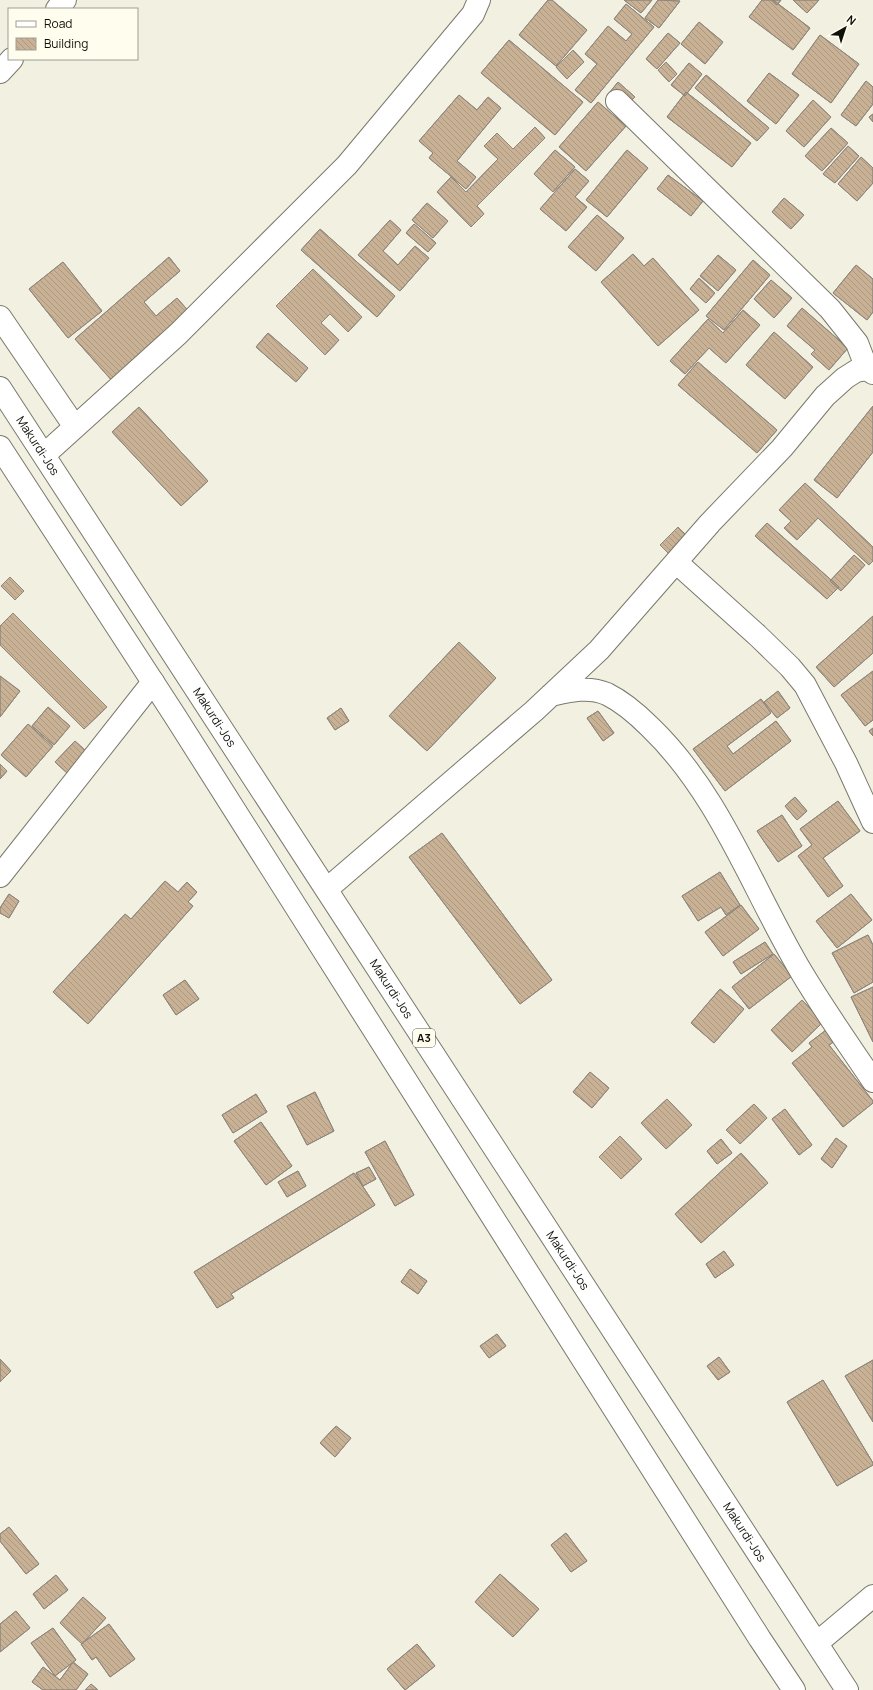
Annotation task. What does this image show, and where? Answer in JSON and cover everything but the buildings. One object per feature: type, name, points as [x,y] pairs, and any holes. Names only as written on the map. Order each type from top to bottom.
[{"type":"main road","points":[[58,8],[65,0]]},
{"type":"main road","points":[[44,455],[178,334],[347,165],[473,14],[478,0]]},
{"type":"main road","points":[[0,72],[11,60]]},
{"type":"main road","points":[[327,889],[551,695],[599,650],[710,523],[782,448],[825,396],[845,378],[856,371],[870,371],[857,343],[830,309],[617,101]]},
{"type":"main road","points":[[1,320],[75,427]]},
{"type":"main road","name":"Makurdi-Jos","points":[[0,388],[847,1690]]},
{"type":"main road","points":[[0,447],[153,682],[751,1625],[794,1690]]},
{"type":"main road","points":[[676,562],[757,635],[790,667],[805,685],[846,763],[873,822]]},
{"type":"main road","points":[[0,876],[153,682]]},
{"type":"main road","points":[[551,695],[578,689],[605,693],[635,712],[675,752],[689,771],[716,815],[802,972],[873,1081]]},
{"type":"main road","points":[[816,1642],[873,1596]]}]
